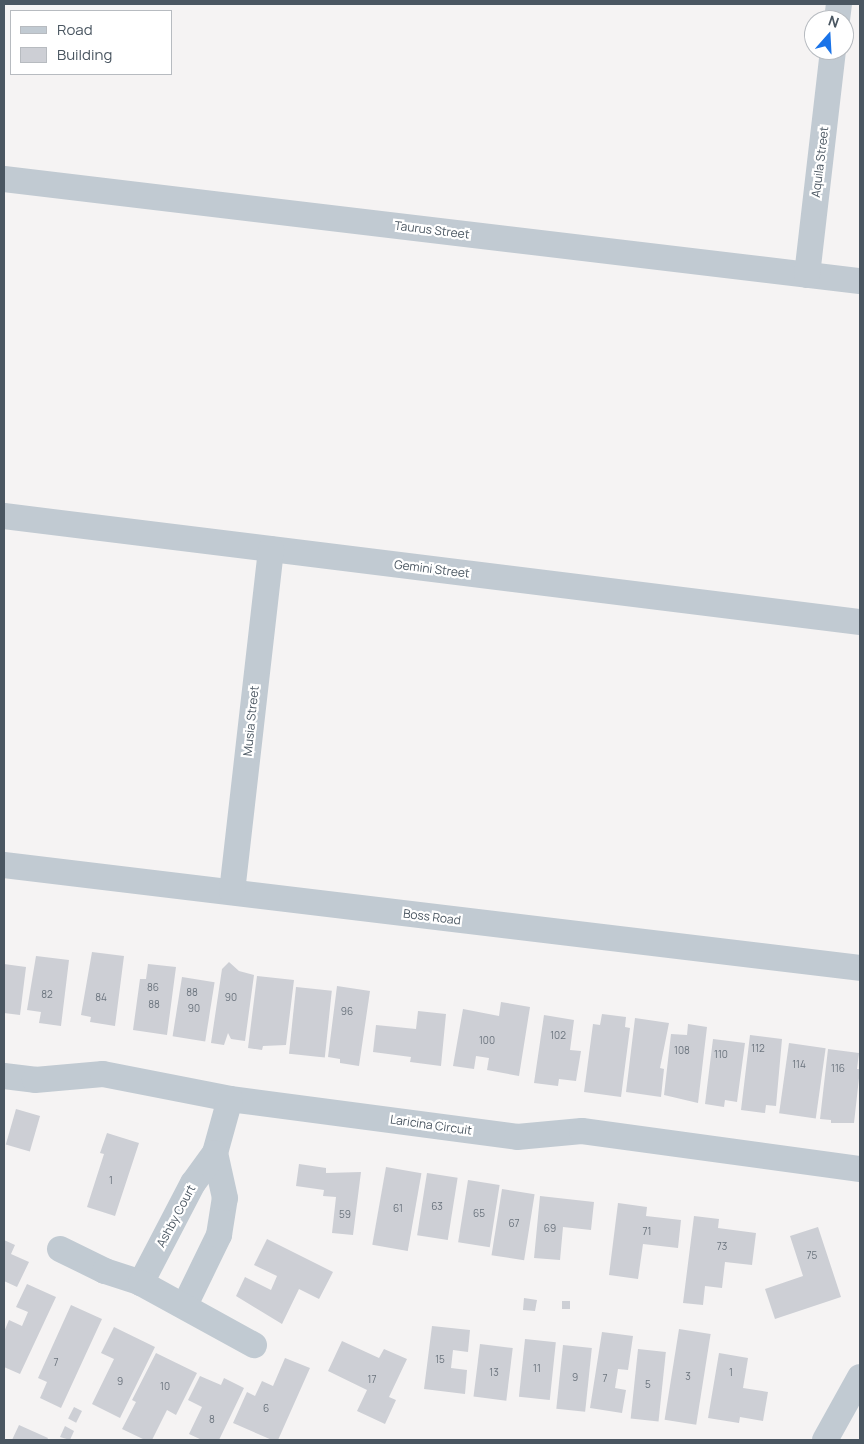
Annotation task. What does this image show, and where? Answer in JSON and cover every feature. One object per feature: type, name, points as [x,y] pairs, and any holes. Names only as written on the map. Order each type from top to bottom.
[{"type":"street","name":"Aquila Street","points":[[807,275],[832,60]]},
{"type":"street","name":"Taurus Street","points":[[4,179],[860,281]]},
{"type":"street","name":"Gemini Street","points":[[4,516],[860,622]]},
{"type":"street","name":"Musia Street","points":[[232,892],[271,549]]},
{"type":"street","name":"Boss Road","points":[[4,865],[860,968]]},
{"type":"street","name":"Laricina Circuit","points":[[4,1076],[35,1080],[103,1074],[230,1099],[517,1137],[582,1131],[860,1168]]},
{"type":"street","name":"Ashby Court","points":[[141,1283],[193,1182],[215,1153],[230,1099]]},
{"type":"street","name":"Ashby Court","points":[[185,1305],[219,1235],[225,1198],[215,1153]]},
{"type":"street","points":[[60,1249],[105,1270],[141,1283],[185,1305],[208,1322],[254,1344]]},
{"type":"street","points":[[825,1440],[860,1377]]},
{"type":"building","points":[[92,952],[124,956],[115,1026],[90,1022],[91,1017],[81,1015]]},
{"type":"building","points":[[36,956],[69,960],[61,1026],[39,1023],[41,1012],[27,1010]]},
{"type":"building","points":[[229,962],[239,971],[254,975],[245,1041],[231,1039],[228,1033],[224,1045],[211,1043],[222,969]]},
{"type":"building","points":[[4,964],[26,967],[20,1015],[4,1013]]},
{"type":"building","points":[[148,964],[176,967],[167,1035],[133,1030],[140,979],[146,979]]},
{"type":"building","points":[[257,976],[294,980],[286,1045],[263,1046],[262,1050],[248,1048]]},
{"type":"building","points":[[182,977],[215,982],[205,1041],[173,1036]]},
{"type":"building","points":[[337,986],[370,991],[359,1066],[340,1063],[340,1059],[328,1057]]},
{"type":"building","points":[[296,987],[332,991],[325,1057],[289,1054]]},
{"type":"building","points":[[501,1002],[530,1007],[519,1076],[487,1070],[489,1058],[476,1056],[474,1069],[453,1066],[463,1009],[499,1016]]},
{"type":"building","points":[[418,1011],[446,1014],[441,1066],[410,1062],[411,1057],[373,1052],[376,1025],[416,1029]]},
{"type":"building","points":[[602,1014],[626,1017],[625,1027],[630,1028],[621,1097],[584,1092],[593,1024],[600,1025]]},
{"type":"building","points":[[544,1015],[574,1020],[570,1050],[581,1051],[576,1081],[559,1079],[558,1086],[534,1083]]},
{"type":"building","points":[[635,1018],[669,1023],[660,1068],[664,1069],[661,1097],[626,1092]]},
{"type":"building","points":[[688,1024],[707,1027],[698,1103],[664,1095],[671,1034],[687,1035]]},
{"type":"building","points":[[750,1035],[782,1039],[776,1106],[766,1105],[765,1113],[741,1110]]},
{"type":"building","points":[[713,1039],[745,1043],[737,1102],[725,1100],[724,1107],[705,1104]]},
{"type":"building","points":[[789,1043],[826,1048],[816,1118],[779,1113]]},
{"type":"building","points":[[828,1049],[859,1053],[857,1069],[860,1069],[854,1123],[831,1123],[831,1120],[820,1119]]},
{"type":"building","points":[[16,1109],[40,1116],[30,1151],[6,1145]]},
{"type":"building","points":[[107,1133],[139,1143],[115,1216],[87,1207],[104,1154],[100,1153]]},
{"type":"building","points":[[299,1164],[326,1168],[326,1173],[361,1172],[353,1235],[332,1233],[336,1197],[323,1196],[324,1190],[296,1186]]},
{"type":"building","points":[[386,1167],[421,1173],[408,1251],[372,1245]]},
{"type":"building","points":[[427,1173],[458,1178],[448,1240],[417,1235]]},
{"type":"building","points":[[468,1180],[500,1185],[490,1247],[458,1242]]},
{"type":"building","points":[[502,1189],[535,1194],[524,1260],[492,1255]]},
{"type":"building","points":[[540,1196],[594,1202],[591,1230],[563,1227],[560,1260],[534,1258]]},
{"type":"building","points":[[618,1203],[647,1207],[646,1216],[681,1220],[678,1248],[643,1244],[638,1279],[609,1275]]},
{"type":"building","points":[[694,1216],[719,1219],[718,1228],[756,1233],[752,1265],[725,1262],[722,1288],[705,1286],[703,1305],[683,1303]]},
{"type":"building","points":[[818,1227],[841,1297],[775,1319],[765,1289],[803,1276],[790,1236]]},
{"type":"building","points":[[267,1239],[333,1272],[319,1299],[299,1289],[282,1324],[236,1296],[245,1277],[271,1290],[277,1276],[254,1265]]},
{"type":"building","points":[[4,1240],[15,1245],[11,1254],[29,1262],[17,1287],[4,1281]]},
{"type":"building","points":[[27,1284],[56,1297],[20,1374],[4,1367],[4,1332],[9,1320],[22,1326],[28,1312],[16,1307]]},
{"type":"building","points":[[524,1298],[537,1300],[535,1311],[523,1310]]},
{"type":"building","points":[[562,1301],[570,1301],[570,1309],[562,1309]]},
{"type":"building","points":[[71,1305],[102,1319],[61,1408],[40,1398],[47,1382],[38,1378]]},
{"type":"building","points":[[432,1326],[470,1330],[468,1352],[453,1350],[451,1368],[467,1370],[465,1394],[424,1389]]},
{"type":"building","points":[[114,1327],[155,1347],[120,1418],[92,1404],[114,1359],[101,1353]]},
{"type":"building","points":[[679,1329],[711,1334],[696,1425],[665,1420]]},
{"type":"building","points":[[602,1332],[633,1336],[628,1370],[618,1369],[615,1388],[626,1390],[622,1413],[590,1408]]},
{"type":"building","points":[[525,1339],[556,1342],[550,1400],[519,1397]]},
{"type":"building","points":[[342,1341],[379,1358],[384,1349],[407,1359],[389,1397],[396,1400],[385,1424],[357,1411],[367,1390],[328,1371]]},
{"type":"building","points":[[480,1344],[513,1348],[506,1401],[474,1397]]},
{"type":"building","points":[[563,1345],[592,1348],[585,1412],[556,1409]]},
{"type":"building","points":[[638,1349],[666,1352],[659,1422],[631,1419]]},
{"type":"building","points":[[156,1353],[197,1373],[176,1415],[167,1410],[152,1440],[145,1440],[122,1429],[136,1402],[132,1400]]},
{"type":"building","points":[[719,1353],[748,1358],[743,1388],[768,1392],[763,1421],[740,1417],[739,1423],[708,1418]]},
{"type":"building","points":[[285,1358],[310,1368],[278,1440],[272,1440],[233,1423],[247,1392],[255,1396],[262,1381],[273,1386]]},
{"type":"building","points":[[200,1376],[221,1385],[224,1378],[244,1388],[219,1440],[202,1440],[189,1434],[202,1407],[188,1400]]},
{"type":"building","points":[[74,1407],[82,1411],[76,1423],[68,1419]]},
{"type":"building","points":[[19,1425],[48,1438],[47,1440],[12,1440]]},
{"type":"building","points":[[65,1426],[74,1431],[70,1440],[60,1437]]}]
